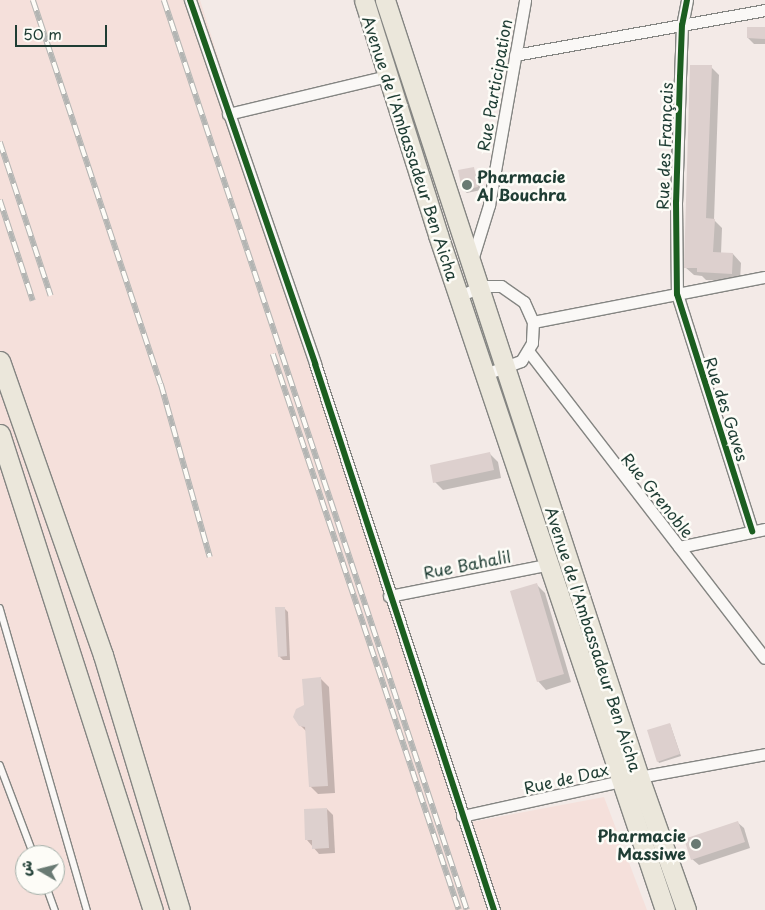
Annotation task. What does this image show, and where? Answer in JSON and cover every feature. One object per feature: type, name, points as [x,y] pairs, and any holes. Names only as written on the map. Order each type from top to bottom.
[{"type":"main road","name":"Avenue de l'Ambassadeur Ben Aicha","points":[[364,0],[459,296],[551,564],[620,782],[665,910]]},
{"type":"main road","name":"Avenue de l'Ambassadeur Ben Aicha","points":[[385,0],[639,777],[686,910]]},
{"type":"main road","points":[[0,361],[103,655],[180,910]]},
{"type":"main road","points":[[0,434],[153,910]]},
{"type":"street","points":[[190,0],[315,364],[389,596],[494,910]]},
{"type":"street","name":"Rue Participation","points":[[471,262],[489,205],[525,0]]},
{"type":"street","name":"Rue des Français","points":[[677,294],[676,202],[682,25],[687,0]]},
{"type":"street","points":[[515,55],[765,10]]},
{"type":"street","points":[[228,114],[387,76]]},
{"type":"street","points":[[485,374],[521,361],[529,352],[533,322],[765,277]]},
{"type":"street","name":"Avenue de l'Ambassadeur Ben Aicha","points":[[459,296],[480,286],[501,286],[517,295],[528,309],[533,322]]},
{"type":"street","name":"Rue des Gaves","points":[[677,294],[752,531]]},
{"type":"street","name":"Rue Grenoble","points":[[529,352],[765,658]]},
{"type":"street","points":[[679,547],[765,529]]},
{"type":"street","name":"Rue Bahalil","points":[[389,596],[551,564]]},
{"type":"street","name":"Rue de Dax","points":[[462,816],[639,777],[765,754]]},
{"type":"lane","points":[[0,608],[87,910]]},
{"type":"lane","points":[[0,765],[30,845]]},
{"type":"lane","points":[[50,895],[55,910]]},
{"type":"shaded area","points":[[0,0],[200,0],[460,824],[604,797],[647,910],[0,910]]},
{"type":"building","points":[[747,27],[765,27],[765,39],[747,38]]},
{"type":"building","points":[[690,65],[712,65],[706,218],[715,219],[713,252],[733,253],[732,274],[697,272],[697,268],[684,268]]},
{"type":"building","points":[[474,167],[478,187],[462,190],[458,170]]},
{"type":"building","points":[[490,452],[494,470],[433,483],[430,465]]},
{"type":"building","points":[[537,583],[564,674],[537,682],[510,591]]},
{"type":"building","points":[[275,607],[285,607],[287,656],[278,657]]},
{"type":"building","points":[[321,677],[328,786],[309,787],[305,727],[299,726],[293,717],[296,709],[304,705],[302,679]]},
{"type":"building","points":[[670,723],[680,754],[657,762],[647,730]]},
{"type":"building","points":[[327,808],[329,848],[312,849],[312,840],[305,840],[304,809]]},
{"type":"building","points":[[738,821],[745,842],[691,860],[684,839]]},
{"type":"railway","points":[[33,0],[161,384],[210,557]]},
{"type":"railway","points":[[164,0],[467,910]]},
{"type":"railway","points":[[0,142],[51,296]]},
{"type":"railway","points":[[0,200],[33,301]]},
{"type":"railway","points":[[273,354],[459,910]]},
{"type":"cycle path","points":[[190,0],[315,364],[494,910]]},
{"type":"cycle path","points":[[687,0],[682,25],[680,77],[676,202],[677,294],[752,531]]},
{"type":"place","name":"Pharmacie Al Bouchra","points":[[467,185]]},
{"type":"place","name":"Pharmacie Massiwe","points":[[696,844]]}]
